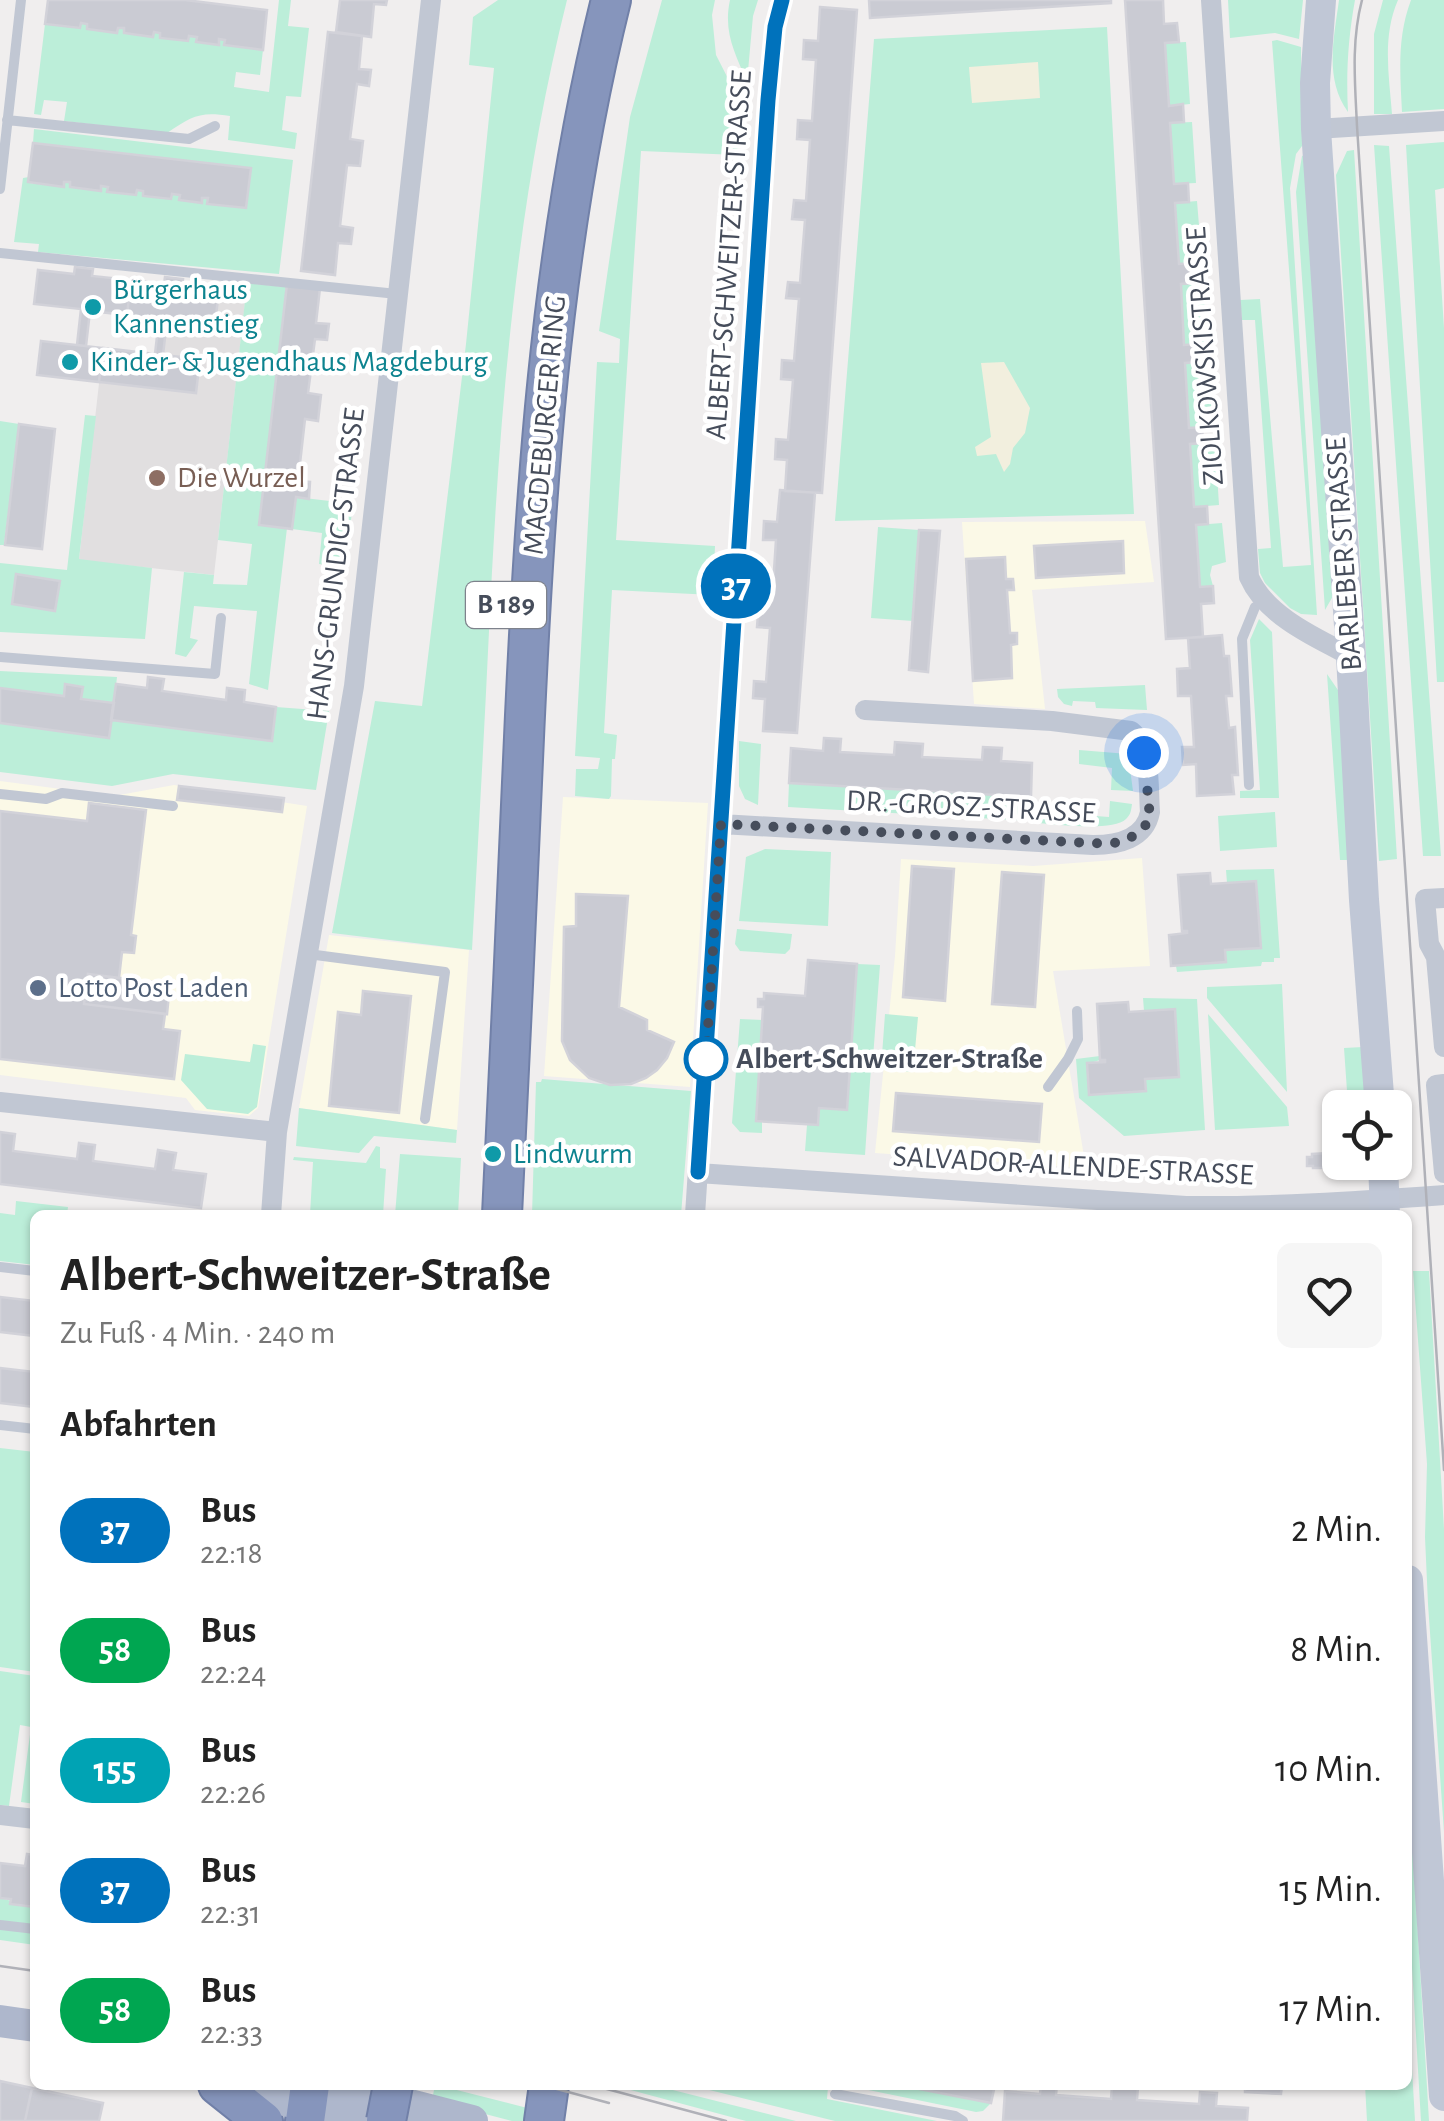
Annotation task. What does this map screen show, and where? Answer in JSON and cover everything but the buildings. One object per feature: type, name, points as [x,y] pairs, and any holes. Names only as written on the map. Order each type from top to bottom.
[{"type":"highway","points":[[600,10],[624,12],[628,0]]},
{"type":"highway","name":"MAGDEBURGER RING","points":[[477,1210],[499,734],[519,410],[545,202],[562,107],[600,10]]},
{"type":"highway","name":"MAGDEBURGER RING","points":[[502,1210],[530,616],[544,405],[560,268],[600,10]]},
{"type":"highway","points":[[224,2090],[264,2121]]},
{"type":"highway","points":[[386,2121],[392,2090]]},
{"type":"highway","points":[[411,2121],[417,2090]]},
{"type":"highway","points":[[544,2121],[548,2090]]},
{"type":"main road","points":[[0,2021],[30,2025]]},
{"type":"main road","points":[[259,2090],[472,2121]]},
{"type":"main road","points":[[314,2099],[365,2121]]},
{"type":"street","name":"HANS-GRUNDIG-STRASSE","points":[[271,1210],[277,1132],[354,686],[431,0]]},
{"type":"street","name":"ALBERT-SCHWEITZER-STRASSE","points":[[695,1210],[768,100],[775,27],[782,0]]},
{"type":"street","name":"ZIOLKOWSKISTRASSE","points":[[1211,0],[1249,577],[1256,590],[1282,615],[1351,656]]},
{"type":"street","name":"BARLEBER STRASSE","points":[[1320,0],[1316,128],[1379,1090]]},
{"type":"street","points":[[1316,128],[1444,120]]},
{"type":"street","name":"DR.-GROSZ-STRASSE","points":[[721,824],[1093,845],[1130,839],[1145,828],[1150,818],[1144,753],[1140,738],[1131,731],[1052,721],[865,710]]},
{"type":"street","points":[[1444,898],[1425,900],[1429,944],[1436,958],[1444,1047]]},
{"type":"street","points":[[1444,1084],[1436,1085],[1444,1173]]},
{"type":"street","points":[[0,1102],[277,1132]]},
{"type":"street","name":"SALVADOR-ALLENDE-STRASSE","points":[[698,1172],[1186,1206],[1348,1203],[1384,1207],[1444,1195]]},
{"type":"street","points":[[1383,1180],[1384,1207]]},
{"type":"street","points":[[1412,1672],[1444,2096]]},
{"type":"street","points":[[0,1815],[30,1818]]},
{"type":"lane","points":[[0,189],[21,0]]},
{"type":"lane","points":[[8,120],[189,140],[215,126]]},
{"type":"lane","points":[[0,253],[397,294]]},
{"type":"lane","points":[[1249,784],[1242,639],[1255,606]]},
{"type":"lane","points":[[0,657],[215,674],[221,618]]},
{"type":"lane","points":[[0,794],[46,798],[62,794],[173,806]]},
{"type":"lane","points":[[308,954],[445,972],[426,1119]]},
{"type":"lane","points":[[1048,1087],[1078,1038],[1077,1011]]},
{"type":"lane","points":[[0,1266],[30,1269]]},
{"type":"lane","points":[[0,1425],[30,1429]]},
{"type":"lane","points":[[0,1925],[30,1928]]},
{"type":"lane","points":[[835,2094],[955,2116],[963,2121]]},
{"type":"shaded area","name":"Die Wurzel","points":[[165,277],[183,279],[183,286],[246,294],[214,575],[79,560],[103,348],[155,354],[159,319],[127,315],[131,280],[164,284]]},
{"type":"shaded area","points":[[1145,521],[1154,582],[1032,590],[1045,709],[974,704],[962,522]]},
{"type":"shaded area","points":[[0,781],[114,796],[174,785],[307,806],[258,1108],[249,1116],[195,1110],[186,1098],[0,1075]]},
{"type":"shaded area","points":[[563,797],[708,803],[690,1087],[544,1076]]},
{"type":"shaded area","points":[[1142,858],[1150,966],[1053,971],[1086,1168],[875,1153],[901,859],[1033,866]]},
{"type":"shaded area","points":[[329,935],[469,950],[457,1130],[299,1108]]},
{"type":"green space","points":[[279,0],[291,0],[288,26],[309,28],[301,97],[286,96],[282,130],[297,133],[295,149],[228,140],[230,116],[197,116],[167,133],[64,121],[67,102],[44,100],[41,115],[34,114],[45,24],[80,28],[81,23],[87,24],[87,29],[117,33],[118,28],[124,28],[124,33],[153,37],[154,32],[160,33],[160,38],[187,41],[189,36],[197,37],[196,41],[219,44],[219,39],[225,40],[225,45],[263,50],[260,75],[236,72],[234,87],[269,92]]},
{"type":"green space","points":[[498,0],[567,0],[534,156],[504,393],[472,950],[332,933],[375,701],[422,706],[466,344],[494,68],[469,65],[473,17]]},
{"type":"green space","points":[[662,0],[715,0],[712,15],[716,55],[741,104],[737,155],[641,151],[616,540],[715,546],[713,595],[612,590],[604,733],[617,735],[609,799],[575,796],[576,769],[598,769],[600,758],[575,756],[597,362],[619,363],[620,339],[599,331],[630,117]]},
{"type":"green space","points":[[730,0],[758,0],[747,82],[729,32]]},
{"type":"green space","points":[[1228,0],[1303,0],[1299,39],[1275,33],[1230,38]]},
{"type":"green space","points":[[1339,0],[1355,0],[1348,56],[1348,112],[1333,72]]},
{"type":"green space","points":[[1383,0],[1398,0],[1388,42],[1392,114],[1374,114],[1374,34]]},
{"type":"green space","points":[[1411,0],[1444,0],[1444,109],[1402,112],[1401,41]]},
{"type":"green space","points":[[1107,27],[1134,514],[835,521],[874,39]]},
{"type":"green space","points":[[1272,41],[1301,47],[1302,146],[1296,154],[1290,188],[1317,615],[1301,614],[1290,608],[1260,573],[1258,549],[1271,548],[1255,320],[1242,320],[1240,300],[1260,299],[1283,567],[1311,565]]},
{"type":"green space","points":[[1186,42],[1190,104],[1169,106],[1165,43]]},
{"type":"green space","points":[[1192,122],[1196,183],[1174,184],[1170,123]]},
{"type":"green space","points":[[34,129],[293,160],[279,274],[38,252],[39,244],[14,242],[23,178],[29,177],[29,183],[63,187],[64,182],[70,182],[70,187],[100,191],[101,186],[108,187],[108,192],[136,195],[137,190],[143,191],[143,196],[171,199],[172,194],[180,195],[180,200],[201,203],[202,198],[208,198],[208,204],[246,207],[250,168],[33,143]]},
{"type":"green space","points":[[1444,142],[1444,188],[1435,190],[1444,328],[1444,682],[1437,682],[1406,145]]},
{"type":"green space","points":[[1374,145],[1389,146],[1441,856],[1423,856]]},
{"type":"green space","points":[[1354,150],[1397,859],[1379,861],[1336,175],[1347,151]]},
{"type":"green space","points":[[1305,155],[1333,596],[1325,610],[1296,192]]},
{"type":"green space","points":[[1197,201],[1202,262],[1179,264],[1175,203]]},
{"type":"green space","points":[[1203,282],[1207,343],[1184,345],[1181,284]]},
{"type":"green space","points":[[247,283],[286,287],[259,524],[287,528],[268,690],[249,684],[257,611],[194,606],[190,638],[198,640],[186,657],[175,654],[184,572],[214,575],[213,584],[247,585],[252,544],[218,540]]},
{"type":"green space","points":[[1210,362],[1214,426],[1189,428],[1185,363]]},
{"type":"green space","points":[[85,415],[96,416],[79,559],[152,568],[145,639],[0,632],[0,563],[67,570]]},
{"type":"green space","points":[[0,421],[19,424],[4,545],[0,545]]},
{"type":"green space","points":[[1215,442],[1219,505],[1194,507],[1190,444]]},
{"type":"green space","points":[[296,497],[338,502],[352,512],[345,567],[319,564],[322,533],[292,529]]},
{"type":"green space","points":[[1222,523],[1226,562],[1212,566],[1213,586],[1200,587],[1196,525]]},
{"type":"green space","points":[[878,527],[919,530],[913,621],[871,618]]},
{"type":"green space","points":[[1259,619],[1272,632],[1279,798],[1240,798],[1240,791],[1260,790],[1250,640]]},
{"type":"green space","points":[[0,671],[117,677],[114,703],[81,699],[82,686],[65,685],[64,696],[0,688]]},
{"type":"green space","points":[[1327,674],[1340,693],[1349,860],[1340,860]]},
{"type":"green space","points":[[1145,685],[1147,710],[1096,708],[1095,702],[1073,701],[1072,706],[1064,704],[1057,689]]},
{"type":"green space","points":[[276,707],[329,711],[316,790],[173,774],[112,786],[0,772],[0,723],[108,738],[111,720],[272,740]]},
{"type":"green space","points":[[739,741],[761,744],[758,805],[745,799],[739,786]]},
{"type":"green space","points":[[1079,750],[1128,754],[1133,791],[1111,790],[1112,768],[1079,764]]},
{"type":"green space","points":[[789,783],[1031,797],[1029,821],[788,807]]},
{"type":"green space","points":[[1110,801],[1132,804],[1126,819],[1097,826],[1037,823],[1037,809],[1109,817]]},
{"type":"green space","points":[[1275,812],[1277,847],[1220,851],[1218,816]]},
{"type":"green space","points":[[765,849],[831,852],[828,926],[739,921],[746,857]]},
{"type":"green space","points":[[1274,869],[1280,958],[1262,962],[1261,966],[1177,972],[1176,966],[1225,962],[1225,950],[1260,948],[1256,881],[1227,883],[1226,870]]},
{"type":"green space","points":[[737,929],[792,934],[790,949],[785,954],[740,951],[735,944]]},
{"type":"green space","points":[[857,964],[880,965],[873,1058],[851,1056]]},
{"type":"green space","points":[[1282,984],[1287,1092],[1207,998],[1207,987]]},
{"type":"green space","points":[[1143,998],[1197,999],[1205,1130],[1124,1136],[1079,1098],[1076,1059],[1100,1056],[1100,1060],[1087,1064],[1090,1095],[1145,1091],[1145,1079],[1178,1077],[1144,1011]]},
{"type":"green space","points":[[885,1014],[918,1017],[913,1072],[881,1069]]},
{"type":"green space","points":[[1208,1014],[1287,1107],[1289,1126],[1215,1130]]},
{"type":"green space","points":[[740,1019],[763,1020],[756,1120],[762,1121],[762,1133],[740,1132],[732,1123]]},
{"type":"green space","points":[[253,1044],[266,1046],[257,1107],[248,1114],[207,1109],[181,1080],[185,1054],[250,1062]]},
{"type":"green space","points":[[1363,1047],[1365,1090],[1347,1090],[1344,1048]]},
{"type":"green space","points":[[850,1065],[871,1067],[865,1155],[805,1151],[807,1125],[818,1125],[819,1108]]},
{"type":"green space","points":[[542,1079],[691,1091],[681,1210],[532,1210],[536,1082]]},
{"type":"green space","points":[[299,1108],[457,1130],[456,1143],[374,1136],[359,1153],[296,1146]]},
{"type":"green space","points":[[376,1146],[380,1147],[380,1168],[386,1169],[383,1210],[310,1210],[313,1162],[293,1160],[294,1157],[366,1163]]},
{"type":"green space","points":[[400,1154],[461,1158],[458,1210],[395,1210]]},
{"type":"green space","points":[[16,1201],[68,1207],[30,1210],[30,1264],[0,1261],[0,1213],[15,1215]]},
{"type":"green space","points":[[1413,1271],[1429,1271],[1444,1529],[1444,1832],[1428,1604],[1427,1464]]},
{"type":"green space","points":[[0,1448],[30,1451],[30,1671],[0,1667]]},
{"type":"green space","points":[[0,1671],[30,1675],[30,1727],[20,1725],[9,1806],[0,1805]]},
{"type":"green space","points":[[30,1734],[30,1803],[21,1802]]},
{"type":"green space","points":[[1412,1832],[1429,2121],[1421,2121],[1412,1967]]},
{"type":"green space","points":[[0,1898],[30,1906],[30,1944],[0,1940]]},
{"type":"green space","points":[[1412,2068],[1415,2121],[1367,2121],[1365,2090],[1412,2090]]},
{"type":"green space","points":[[434,2090],[455,2090],[535,2110],[527,2121],[512,2121],[432,2100]]},
{"type":"green space","points":[[631,2090],[673,2090],[796,2121],[746,2121]]},
{"type":"green space","points":[[709,2090],[828,2090],[827,2099],[937,2121],[835,2121]]},
{"type":"green space","points":[[868,2090],[925,2090],[991,2103],[976,2112]]},
{"type":"sand","points":[[1038,62],[1040,98],[972,103],[969,67]]},
{"type":"sand","points":[[1004,362],[1030,408],[1025,433],[1013,448],[1004,472],[996,454],[977,456],[975,447],[991,437],[981,363]]},
{"type":"tram line","points":[[1362,0],[1355,47],[1357,126],[1444,1470]]},
{"type":"tram line","points":[[0,1966],[30,1970]]},
{"type":"tram line","points":[[561,2090],[609,2103]]},
{"type":"tram line","points":[[611,2090],[726,2121]]},
{"type":"bus line","name":"37","points":[[698,1172],[768,100],[775,27],[782,0]]},
{"type":"place","name":"Bürgerhaus Kannenstieg","points":[[93,307]]},
{"type":"place","name":"Kinder- & Jugendhaus Magdeburg","points":[[70,362]]},
{"type":"place","name":"Die Wurzel","points":[[157,478]]},
{"type":"place","name":"Lotto Post Laden","points":[[38,988]]},
{"type":"place","name":"Albert-Schweitzer-Straße","points":[[706,1059]]},
{"type":"place","name":"Lindwurm","points":[[493,1154]]},
{"type":"route","points":[[706,1059],[721,824],[1110,844],[1136,835],[1150,818],[1144,753]]}]
